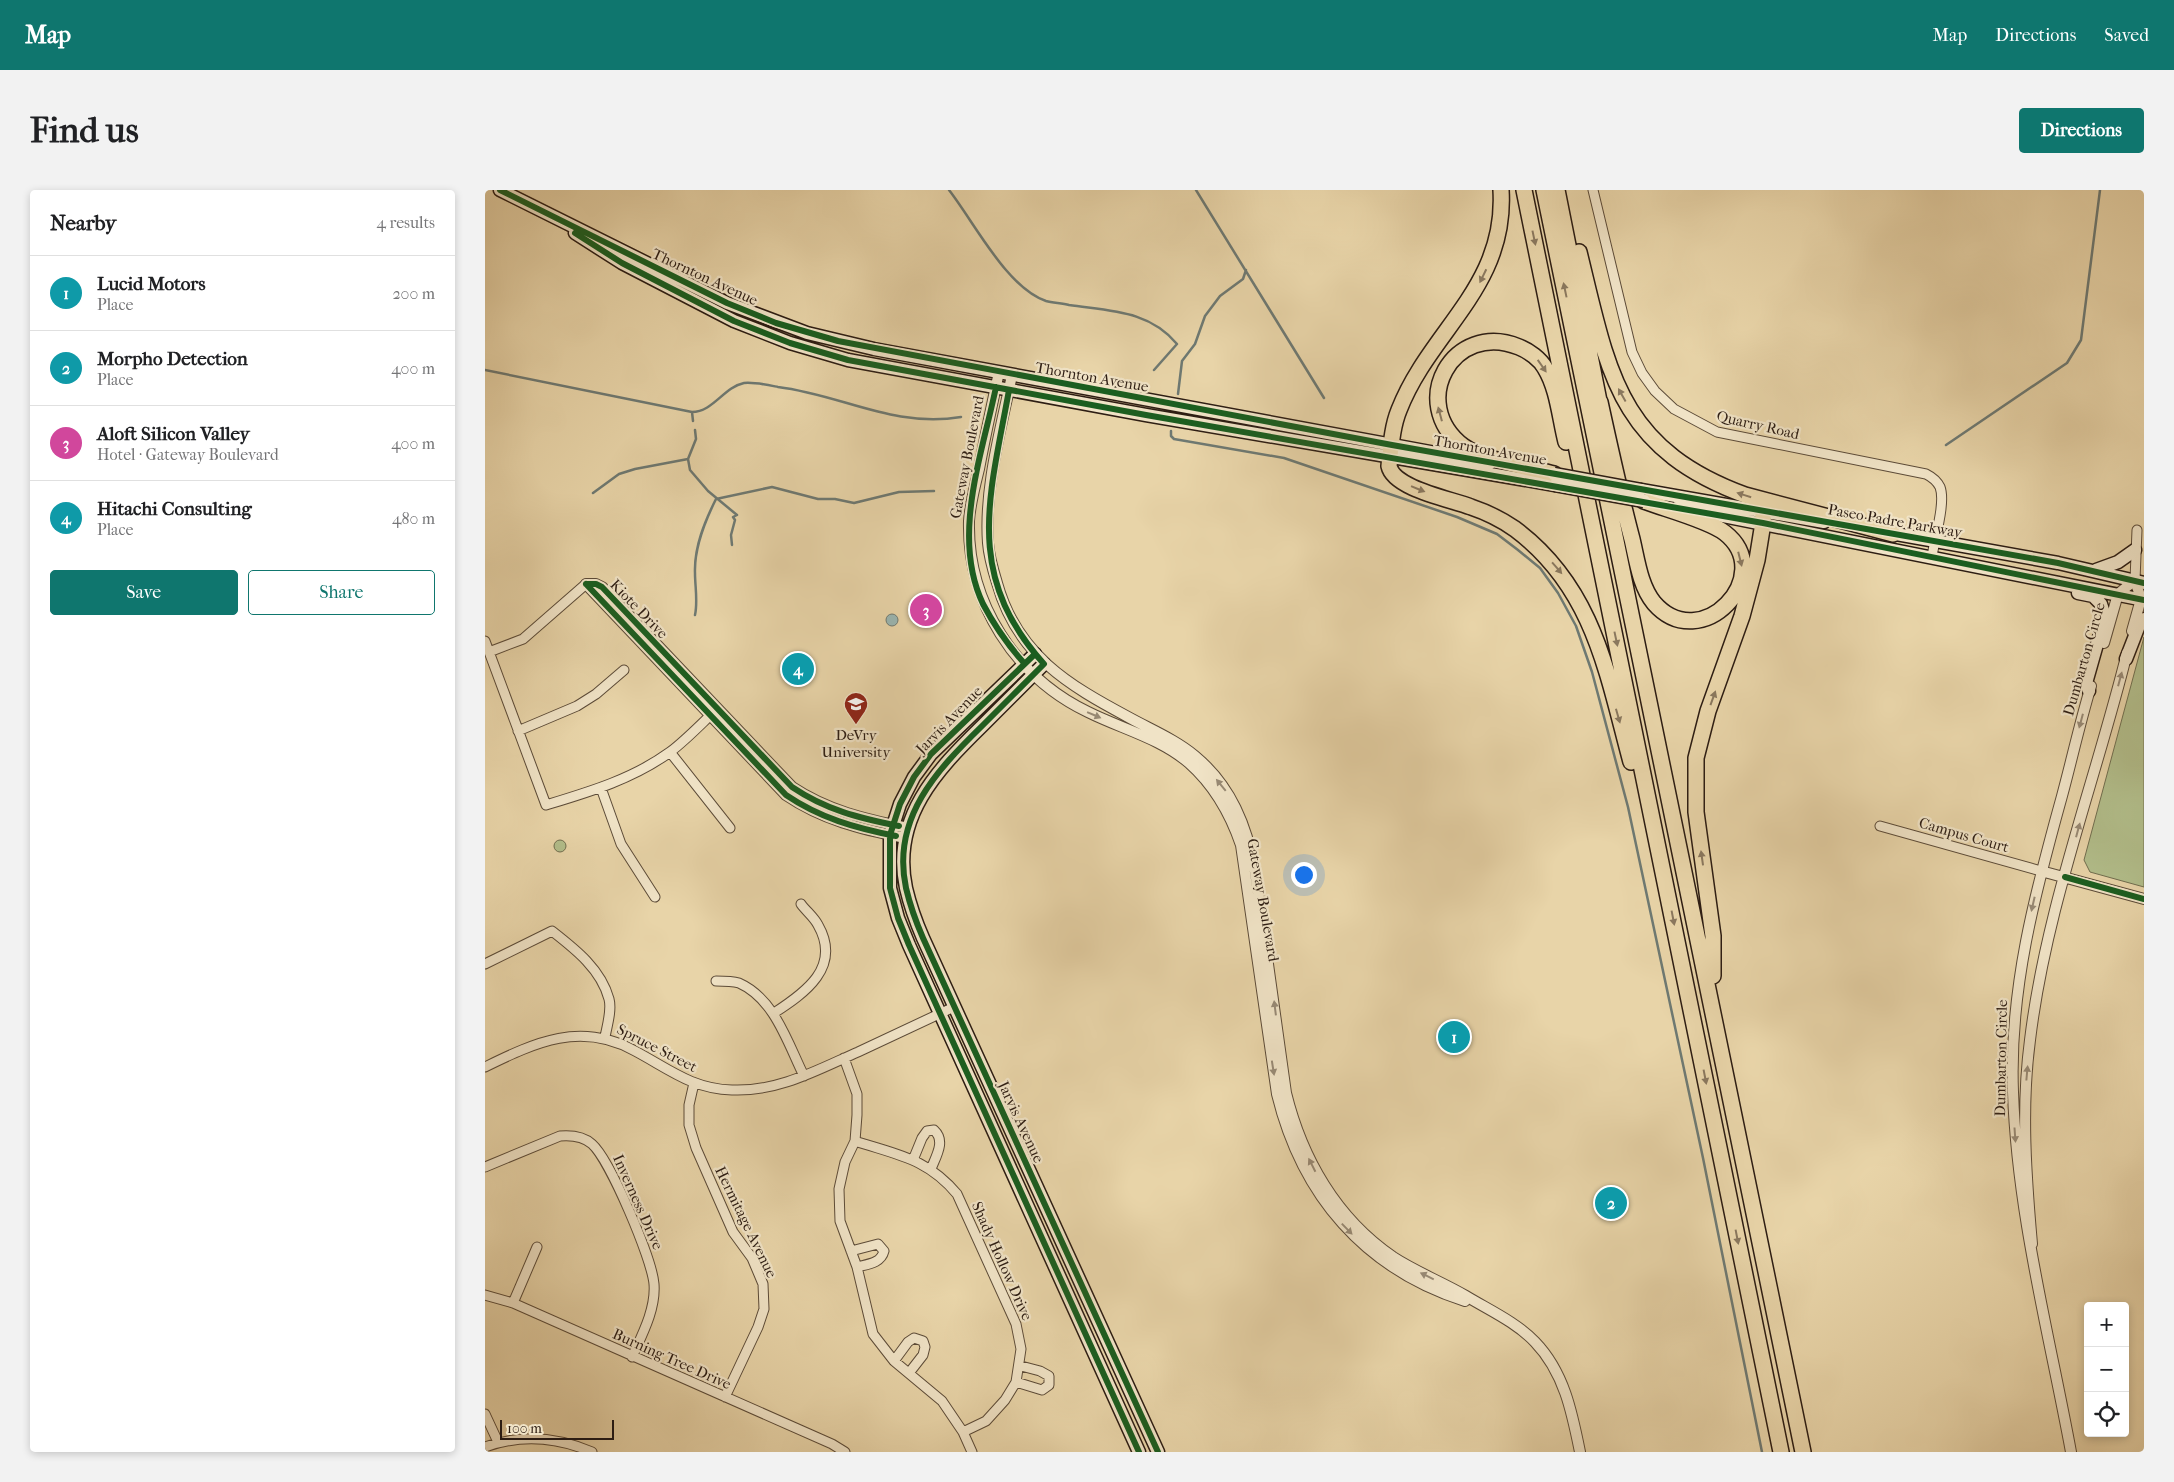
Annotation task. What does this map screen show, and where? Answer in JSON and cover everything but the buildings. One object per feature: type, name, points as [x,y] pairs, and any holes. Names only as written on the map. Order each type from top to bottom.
[{"type":"highway","points":[[1501,190],[1499,230],[1486,270],[1464,308],[1407,392],[1398,411],[1391,451],[1390,472],[1404,482],[1493,516],[1517,531],[1547,556],[1575,593],[1595,637],[1667,890]]},
{"type":"highway","points":[[1524,190],[1781,1452]]},
{"type":"highway","points":[[1545,190],[1803,1452]]},
{"type":"highway","points":[[1557,190],[1622,527],[1810,1452]]},
{"type":"highway","points":[[1561,211],[1575,239],[1604,356],[1613,378],[1633,416],[1661,447],[1692,471],[1725,488],[1893,534]]},
{"type":"highway","points":[[1555,480],[1465,448],[1444,426],[1438,410],[1437,394],[1441,378],[1450,363],[1462,351],[1477,344],[1493,341],[1509,343],[1536,358],[1545,368],[1551,384],[1606,591]]},
{"type":"highway","points":[[1595,382],[1628,525],[1646,591],[1655,604],[1675,618],[1689,621],[1715,615],[1727,606],[1737,593],[1741,580],[1742,566],[1733,541],[1724,532],[1643,496]]},
{"type":"highway","points":[[1713,976],[1713,936],[1696,812],[1696,758],[1705,719],[1742,616],[1757,560],[1763,517]]},
{"type":"main road","name":"Thornton Avenue","points":[[500,190],[696,289],[776,323],[807,333],[873,349],[999,372],[1391,451]]},
{"type":"main road","name":"Thornton Avenue","points":[[560,220],[620,262],[707,308],[761,333],[849,360],[1009,390],[1391,451],[1643,496]]},
{"type":"main road","name":"Paseo Padre Parkway","points":[[1643,496],[1763,517],[1934,540],[2096,570],[2139,582]]},
{"type":"main road","name":"Paseo Padre Parkway","points":[[1763,517],[1973,566],[2142,599]]},
{"type":"main road","points":[[2096,570],[2118,562],[2135,550]]},
{"type":"main road","points":[[1973,566],[1980,573],[2093,596],[2101,604],[2105,616],[2086,683],[2089,691]]},
{"type":"main road","points":[[2125,659],[2140,623],[2144,619]]},
{"type":"main road","name":"Jarvis Avenue","points":[[1035,654],[931,754],[914,777],[891,830],[889,888],[898,918],[940,1014],[1139,1452]]},
{"type":"main road","name":"Jarvis Avenue","points":[[1044,664],[943,765],[928,785],[907,833],[905,886],[913,913],[954,1007],[1158,1452]]},
{"type":"street","name":"Quarry Road","points":[[1593,190],[1631,352],[1655,391],[1674,409],[1717,432],[1927,474],[1941,488],[1941,501],[1932,557]]},
{"type":"street","name":"Gateway Boulevard","points":[[999,372],[969,519],[971,558],[983,603],[1008,644],[1034,675],[1065,699],[1088,712],[1169,748],[1189,763],[1221,798],[1241,845],[1247,872],[1277,1094],[1287,1131],[1308,1177],[1324,1203],[1343,1225],[1387,1264],[1444,1294],[1485,1308]]},
{"type":"street","name":"Gateway Boulevard","points":[[1012,375],[991,485],[988,543],[1002,601],[1017,630],[1044,664],[1075,687],[1174,742],[1195,756],[1229,793],[1241,817],[1250,843],[1286,1093],[1293,1120],[1316,1172],[1332,1197],[1350,1219],[1392,1256],[1506,1320],[1534,1341],[1551,1361],[1571,1407],[1580,1452]]},
{"type":"street","points":[[2137,530],[2135,550],[2142,599]]},
{"type":"street","name":"Dumbarton Circle","points":[[2071,1452],[2032,1244],[2016,1145],[2013,1042],[2025,945],[2041,872],[2089,691],[2119,594],[2139,582]]},
{"type":"street","name":"Kiote Drive","points":[[489,652],[523,639],[586,584],[775,772],[810,799],[891,830],[907,833]]},
{"type":"street","name":"Dumbarton Circle","points":[[2032,1244],[2024,1137],[2030,1042],[2046,947],[2142,599]]},
{"type":"street","points":[[485,641],[546,805],[601,788],[670,752],[713,712]]},
{"type":"street","points":[[518,731],[577,706],[596,694],[624,670]]},
{"type":"street","points":[[670,752],[730,828]]},
{"type":"street","points":[[601,788],[621,844],[655,897]]},
{"type":"street","name":"Campus Court","points":[[1880,826],[2041,872]]},
{"type":"street","points":[[2041,872],[2144,898]]},
{"type":"street","points":[[774,1013],[802,995],[822,971],[826,946],[818,924],[801,904]]},
{"type":"street","points":[[485,964],[552,931],[570,945],[597,973],[609,1000],[605,1038]]},
{"type":"street","points":[[716,980],[738,983],[756,995],[774,1013],[804,1076]]},
{"type":"street","name":"Spruce Street","points":[[485,1067],[543,1040],[574,1035],[605,1038],[635,1050],[665,1070],[694,1083],[732,1090],[771,1088],[845,1058],[954,1007]]},
{"type":"street","points":[[845,1058],[857,1094],[855,1141],[845,1162],[839,1189],[839,1220],[857,1267],[873,1334],[894,1361],[942,1401],[963,1432],[972,1452]]},
{"type":"street","name":"Hermitage Avenue","points":[[694,1083],[689,1105],[689,1125],[696,1148],[733,1232],[752,1258],[763,1284],[764,1310],[725,1397]]},
{"type":"street","points":[[913,1160],[922,1138],[927,1132],[934,1130],[939,1135],[941,1142],[931,1169]]},
{"type":"street","name":"Inverness Drive","points":[[485,1167],[560,1136],[571,1135],[581,1137],[600,1152],[650,1263],[654,1283],[650,1313],[632,1357]]},
{"type":"street","name":"Shady Hollow Drive","points":[[855,1141],[913,1160],[931,1169],[957,1194],[1016,1324],[1021,1349],[1021,1366],[1016,1382],[1005,1400],[986,1421],[963,1432]]},
{"type":"street","points":[[851,1251],[878,1244],[884,1251],[882,1257],[877,1262],[857,1267]]},
{"type":"street","points":[[513,1303],[537,1247]]},
{"type":"street","name":"Burning Tree Drive","points":[[485,1295],[513,1303],[832,1444],[845,1452]]},
{"type":"street","points":[[894,1361],[908,1342],[915,1338],[923,1341],[925,1347],[923,1355],[909,1373]]},
{"type":"street","points":[[1016,1382],[1042,1390],[1049,1385],[1049,1376],[1040,1371],[1021,1366]]},
{"type":"street","points":[[485,1414],[498,1442]]},
{"type":"street","points":[[485,1447],[498,1442],[537,1438],[554,1439],[592,1452]]},
{"type":"green space","points":[[2144,637],[2144,887],[2090,872],[2084,860]]},
{"type":"green space","points":[[558,840],[562,840],[566,846],[562,852],[558,852],[554,848],[554,844]]},
{"type":"water","points":[[892,614],[898,620],[892,626],[886,620]]},
{"type":"waterway","points":[[949,190],[992,253],[1018,283],[1032,294],[1049,302],[1113,311],[1141,318],[1154,324],[1166,333],[1177,344],[1154,370]]},
{"type":"waterway","points":[[1196,190],[1324,398]]},
{"type":"waterway","points":[[1946,445],[2067,363],[2081,340],[2100,190]]},
{"type":"waterway","points":[[1178,394],[1182,361],[1195,344],[1205,316],[1220,296],[1243,279],[1246,270]]},
{"type":"waterway","points":[[485,370],[692,412],[706,408],[737,385],[748,383],[802,391],[868,409],[912,418],[961,417]]},
{"type":"waterway","points":[[692,412],[693,421]]},
{"type":"waterway","points":[[695,430],[696,439],[688,459],[690,470],[708,491],[737,515],[733,517],[735,520],[731,535],[732,545]]},
{"type":"waterway","points":[[1171,431],[1171,436],[1174,439],[1284,458],[1457,517],[1497,534],[1540,568],[1558,593],[1576,626],[1592,672],[1628,807],[1703,1158],[1762,1452]]},
{"type":"waterway","points":[[593,493],[619,474],[688,459]]},
{"type":"waterway","points":[[695,615],[696,554],[704,525],[716,499],[772,487],[818,499],[835,499],[854,503],[899,492],[934,491]]},
{"type":"cycle path","points":[[500,190],[727,303],[776,323],[838,341],[1392,445],[2058,563],[2144,583]]},
{"type":"cycle path","points":[[575,233],[622,263],[734,321],[790,343],[848,360],[1146,415],[1763,523],[2144,600]]},
{"type":"cycle path","points":[[996,387],[972,496],[969,524],[970,551],[974,578],[983,604],[1002,635],[1024,663]]},
{"type":"cycle path","points":[[1009,390],[990,500],[989,533],[992,566],[1002,598],[1018,631],[1044,664],[949,760],[934,778],[922,797],[905,839],[903,863],[906,888],[923,938],[1158,1452]]},
{"type":"cycle path","points":[[586,584],[786,795],[812,810],[838,821],[896,836]]},
{"type":"cycle path","points":[[586,584],[596,584],[602,587],[792,787],[817,802],[843,812],[899,826]]},
{"type":"cycle path","points":[[1035,654],[931,754],[914,777],[900,804],[890,835],[890,888],[898,918],[909,945],[1139,1452]]},
{"type":"cycle path","points":[[2065,877],[2144,899]]},
{"type":"place","name":"Aloft Silicon Valley","points":[[926,610]]},
{"type":"place","name":"Hitachi Consulting","points":[[798,669]]},
{"type":"place","name":"DeVry University","points":[[856,725]]},
{"type":"place","name":"Lucid Motors","points":[[1454,1037]]},
{"type":"place","name":"Morpho Detection","points":[[1611,1203]]}]
